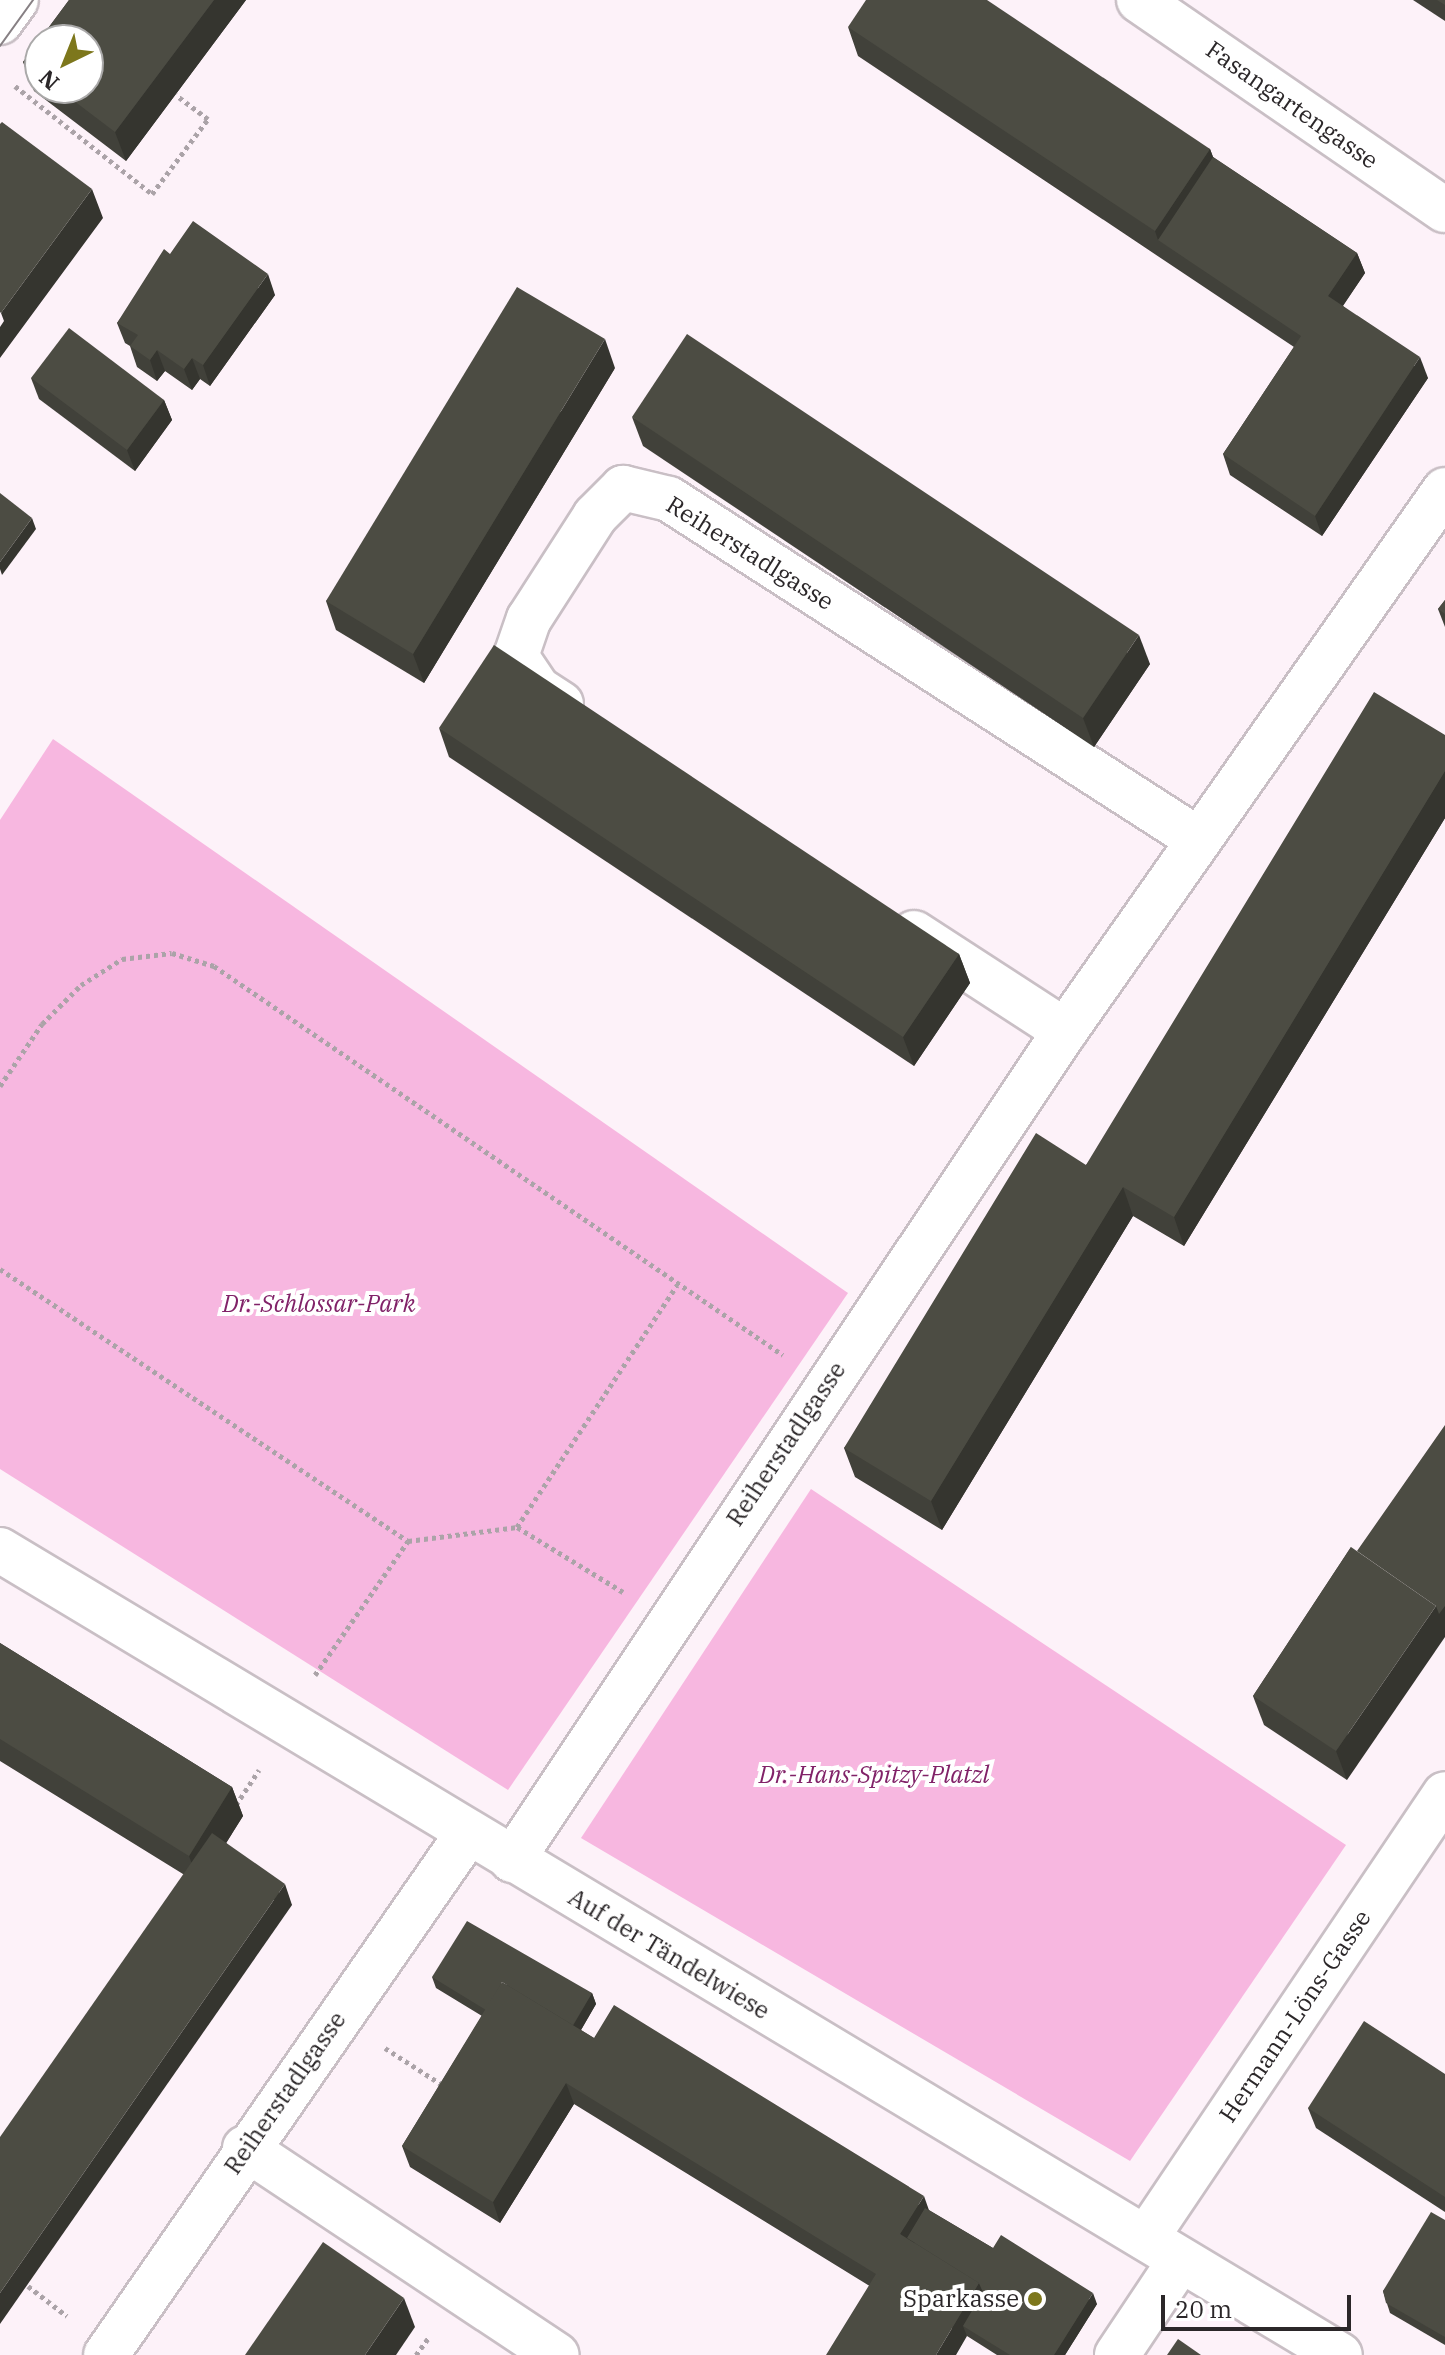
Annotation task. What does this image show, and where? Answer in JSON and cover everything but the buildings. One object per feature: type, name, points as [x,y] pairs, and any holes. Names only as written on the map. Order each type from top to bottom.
[{"type":"street","points":[[0,22],[16,0]]},
{"type":"street","name":"Fasangartengasse","points":[[1139,0],[1445,210]]},
{"type":"street","name":"Reiherstadlgasse","points":[[591,723],[538,689],[516,656],[529,619],[586,529],[623,488],[669,499],[1199,840]]},
{"type":"street","name":"Reiherstadlgasse","points":[[512,1860],[1065,1031],[1445,490]]},
{"type":"street","points":[[881,912],[1065,1031]]},
{"type":"street","name":"Auf der Tändelwiese","points":[[0,1550],[1340,2355]]},
{"type":"street","name":"Hermann-Löns-Gasse","points":[[1117,2355],[1162,2250],[1445,1794]]},
{"type":"street","name":"Reiherstadlgasse","points":[[93,2341],[245,2148],[468,1833]]},
{"type":"street","points":[[245,2148],[557,2355]]},
{"type":"path","points":[[15,86],[152,194],[208,119],[176,95]]},
{"type":"path","points":[[0,1086],[81,985],[122,959],[172,953],[214,966],[795,1363]]},
{"type":"path","points":[[0,1269],[408,1541],[517,1527],[631,1597]]},
{"type":"path","points":[[517,1527],[677,1285]]},
{"type":"path","points":[[306,1689],[408,1541]]},
{"type":"path","points":[[234,1810],[260,1769]]},
{"type":"path","points":[[377,2042],[455,2094]]},
{"type":"path","points":[[28,2286],[93,2341]]},
{"type":"green space","name":"Dr.-Schlossar-Park","points":[[53,739],[848,1293],[508,1790],[0,1469],[0,820]]},
{"type":"green space","name":"Dr.-Hans-Spitzy-Platzl","points":[[811,1489],[1346,1845],[1130,2161],[581,1838]]},
{"type":"tram line","points":[[0,46],[33,0]]},
{"type":"place","name":"Sparkasse","points":[[1035,2299]]}]
